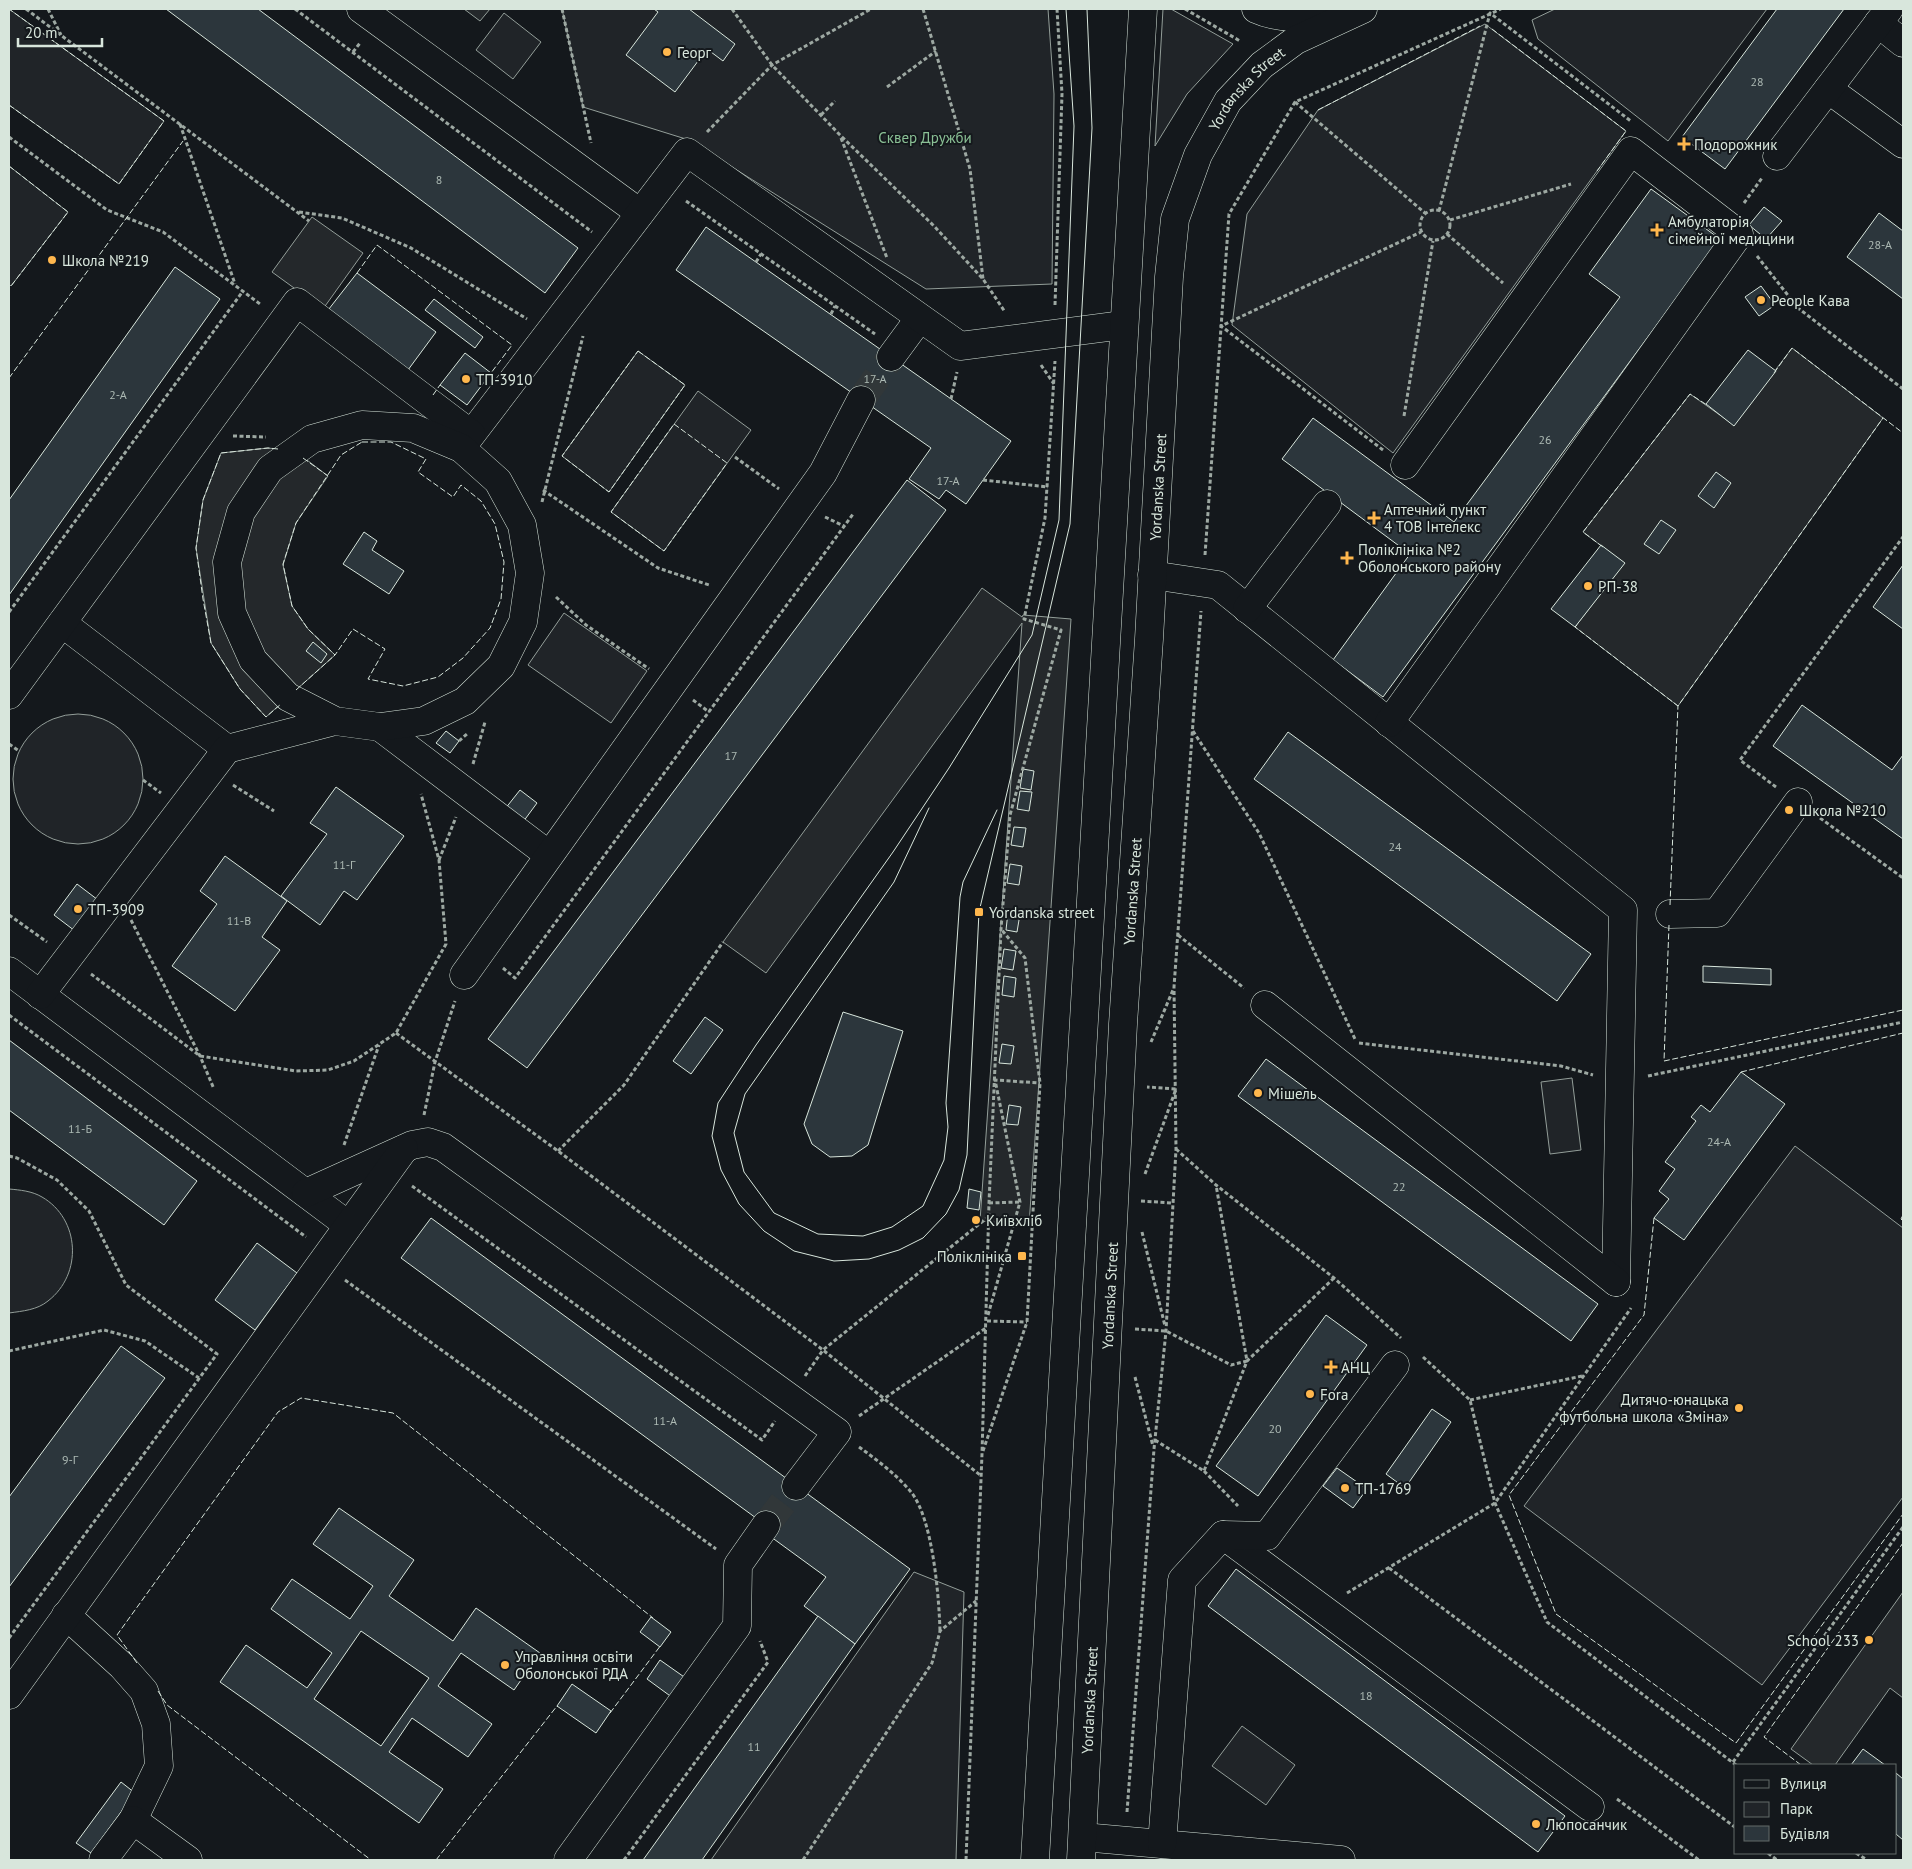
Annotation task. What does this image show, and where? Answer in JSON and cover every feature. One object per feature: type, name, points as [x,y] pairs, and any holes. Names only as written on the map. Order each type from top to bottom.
[{"type":"main road","points":[[362,9],[391,17],[640,214]]},
{"type":"main road","points":[[1035,1860],[1123,325],[1143,9]]},
{"type":"main road","points":[[1256,9],[1266,14],[1316,19],[1362,9]]},
{"type":"main road","name":"Yordanska Street","points":[[1082,1849],[1123,1024],[1169,277],[1175,219],[1198,156],[1228,101],[1262,65],[1296,40],[1362,9]]},
{"type":"main road","points":[[1777,156],[1883,16],[1903,42]]},
{"type":"main road","points":[[1828,89],[1903,144]]},
{"type":"main road","points":[[1389,723],[1739,234],[1631,151],[1397,460]]},
{"type":"main road","points":[[466,441],[687,152],[919,319],[960,346],[1123,325]]},
{"type":"main road","points":[[9,695],[297,302],[466,441],[498,482],[522,525],[530,573],[523,622],[501,666],[465,701],[424,721],[380,727],[335,721],[288,698],[253,660],[232,613],[228,562],[241,512],[270,469],[312,439],[362,425],[413,428],[466,441]]},
{"type":"main road","points":[[885,347],[919,319]]},
{"type":"main road","points":[[464,975],[670,684],[823,473],[862,400]]},
{"type":"main road","points":[[1248,609],[1328,504]]},
{"type":"main road","points":[[1152,576],[1218,585],[1623,910],[1616,1282],[1265,1005]]},
{"type":"main road","points":[[62,623],[227,749]]},
{"type":"main road","points":[[40,995],[227,749],[335,721]]},
{"type":"main road","points":[[380,727],[550,856]]},
{"type":"main road","points":[[1670,914],[1717,913],[1798,802]]},
{"type":"main road","points":[[9,971],[348,1225]]},
{"type":"main road","points":[[306,1193],[405,1148],[428,1142],[443,1147],[837,1432],[796,1486]]},
{"type":"main road","points":[[9,1695],[405,1148]]},
{"type":"main road","points":[[1162,1844],[1182,1580],[1223,1535],[1268,1536],[1400,1354]]},
{"type":"main road","points":[[568,1860],[737,1626],[738,1565],[766,1525]]},
{"type":"main road","points":[[1223,1535],[1590,1807]]},
{"type":"main road","points":[[66,1615],[122,1666],[144,1691],[156,1724],[159,1766],[133,1820],[103,1860]]},
{"type":"main road","points":[[133,1820],[188,1860]]},
{"type":"main road","points":[[1082,1849],[1125,1841],[1255,1856],[1341,1860]]},
{"type":"path","points":[[26,9],[310,221]]},
{"type":"path","points":[[48,9],[62,36]]},
{"type":"path","points":[[295,9],[614,248]]},
{"type":"path","points":[[562,9],[593,150]]},
{"type":"path","points":[[732,9],[772,65],[840,135],[934,226],[983,279],[970,169],[923,9]]},
{"type":"path","points":[[687,152],[772,65],[870,9]]},
{"type":"path","points":[[966,1860],[977,1601],[988,1216],[1001,929],[1010,815],[1061,630],[1024,619],[1045,518],[1055,385],[1054,334],[1062,94],[1057,9]]},
{"type":"path","points":[[1185,9],[1240,41]]},
{"type":"path","points":[[1125,1841],[1154,1449],[1166,1331],[1176,1149],[1174,987],[1229,214],[1295,102],[1501,9]]},
{"type":"path","points":[[1490,13],[1632,123]]},
{"type":"path","points":[[1439,210],[1490,13]]},
{"type":"path","points":[[887,87],[936,51]]},
{"type":"path","points":[[821,115],[835,100]]},
{"type":"path","points":[[1295,102],[1424,213]]},
{"type":"path","points":[[180,124],[235,284]]},
{"type":"path","points":[[840,135],[890,265]]},
{"type":"path","points":[[9,137],[107,210],[163,232],[235,284],[282,322]]},
{"type":"path","points":[[1450,220],[1579,182]]},
{"type":"path","points":[[684,199],[835,306],[885,347]]},
{"type":"path","points":[[1744,201],[1739,234],[1798,308],[1903,389]]},
{"type":"path","points":[[1433,241],[1421,232],[1420,222],[1424,213],[1439,210],[1450,220]]},
{"type":"path","points":[[299,212],[342,218],[411,248],[531,322]]},
{"type":"path","points":[[1447,234],[1450,220]]},
{"type":"path","points":[[1221,326],[1421,232]]},
{"type":"path","points":[[1433,241],[1447,234]]},
{"type":"path","points":[[1447,234],[1511,290]]},
{"type":"path","points":[[1403,423],[1433,241]]},
{"type":"path","points":[[756,262],[761,254]]},
{"type":"path","points":[[9,612],[243,291]]},
{"type":"path","points":[[831,314],[835,306]]},
{"type":"path","points":[[541,509],[544,490],[573,383],[586,326]]},
{"type":"path","points":[[1221,326],[1397,460]]},
{"type":"path","points":[[951,398],[959,365]]},
{"type":"path","points":[[200,435],[312,439]]},
{"type":"path","points":[[983,480],[1048,487]]},
{"type":"path","points":[[544,490],[658,568],[736,594]]},
{"type":"path","points":[[515,978],[852,514]]},
{"type":"path","points":[[1903,537],[1740,760],[1903,878]]},
{"type":"path","points":[[530,573],[586,625],[709,712]]},
{"type":"path","points":[[439,860],[465,792],[488,713]]},
{"type":"path","points":[[1193,730],[1259,833],[1357,1043]]},
{"type":"path","points":[[9,744],[19,751]]},
{"type":"path","points":[[9,915],[200,1056],[296,1072],[328,1070],[354,1061],[396,1032],[446,944],[439,860],[420,790]]},
{"type":"path","points":[[117,893],[200,1056],[218,1098]]},
{"type":"path","points":[[982,1454],[1027,1322],[1040,1083],[1025,958],[1001,929]]},
{"type":"path","points":[[1178,935],[1265,1005]]},
{"type":"path","points":[[558,1151],[624,1085],[723,942]]},
{"type":"path","points":[[435,1062],[464,975]]},
{"type":"path","points":[[1148,1050],[1174,987]]},
{"type":"path","points":[[9,1015],[328,1254],[341,1277],[738,1565]]},
{"type":"path","points":[[1348,1042],[1561,1066],[1620,1082],[1903,1022]]},
{"type":"path","points":[[396,1032],[823,1350],[981,1475]]},
{"type":"path","points":[[332,1181],[379,1044]]},
{"type":"path","points":[[995,1080],[1040,1083]]},
{"type":"path","points":[[986,1320],[1020,1202],[995,1080]]},
{"type":"path","points":[[1142,1086],[1176,1089]]},
{"type":"path","points":[[1142,1182],[1176,1089]]},
{"type":"path","points":[[1176,1149],[1216,1185],[1334,1278],[1400,1354]]},
{"type":"path","points":[[9,1156],[17,1158],[57,1180],[88,1211],[126,1285],[217,1354],[9,1638]]},
{"type":"path","points":[[410,1184],[762,1440],[823,1350],[988,1216]]},
{"type":"path","points":[[1216,1185],[1247,1361]]},
{"type":"path","points":[[1135,1201],[1172,1203]]},
{"type":"path","points":[[989,1203],[1020,1202]]},
{"type":"path","points":[[1142,1229],[1166,1331]]},
{"type":"path","points":[[1204,1471],[1247,1361],[1334,1278]]},
{"type":"path","points":[[1322,1608],[1495,1504],[1582,1376],[1632,1308]]},
{"type":"path","points":[[986,1320],[1027,1322]]},
{"type":"path","points":[[803,1860],[932,1663],[940,1630],[935,1567],[922,1514],[912,1493],[878,1460],[837,1432],[986,1328]]},
{"type":"path","points":[[1131,1328],[1166,1331],[1231,1364],[1247,1361]]},
{"type":"path","points":[[9,1351],[104,1330],[146,1341],[199,1378]]},
{"type":"path","points":[[1420,1355],[1470,1400],[1495,1504],[1547,1622],[1733,1762],[1903,1528]]},
{"type":"path","points":[[1134,1374],[1154,1449]]},
{"type":"path","points":[[1470,1400],[1582,1376]]},
{"type":"path","points":[[1155,1440],[1204,1471],[1268,1536]]},
{"type":"path","points":[[1389,1568],[1734,1827]]},
{"type":"path","points":[[940,1630],[977,1601]]},
{"type":"path","points":[[624,1860],[768,1662]]},
{"type":"green space","points":[[9,9],[164,121],[119,184],[9,105]]},
{"type":"green space","name":"Сквер Дружби","points":[[562,9],[1048,9],[1054,94],[1052,284],[926,289],[689,140],[583,107]]},
{"type":"green space","points":[[1163,9],[1171,9],[1233,44],[1187,94],[1155,146]]},
{"type":"green space","points":[[1555,9],[1767,9],[1668,141],[1538,39],[1532,20]]},
{"type":"green space","points":[[504,13],[541,42],[513,79],[476,50]]},
{"type":"green space","points":[[1485,24],[1626,131],[1393,453],[1232,325],[1247,214],[1318,110]]},
{"type":"green space","points":[[9,166],[68,212],[11,286],[9,284]]},
{"type":"green space","points":[[638,351],[685,385],[609,492],[562,456]]},
{"type":"green space","points":[[698,391],[751,430],[664,551],[611,512]]},
{"type":"green space","points":[[564,613],[647,671],[611,723],[528,665]]},
{"type":"green space","points":[[78,714],[91,715],[103,719],[124,733],[138,754],[142,766],[142,792],[138,804],[124,825],[103,839],[91,843],[78,844],[65,843],[53,839],[32,825],[18,804],[14,792],[13,779],[14,766],[18,754],[32,733],[53,719],[65,715]]},
{"type":"green space","points":[[1572,1078],[1581,1150],[1550,1154],[1541,1082]]},
{"type":"green space","name":"Дитячо-юнацька футбольна школа «Зміна»","points":[[1795,1146],[1903,1228],[1903,1497],[1762,1685],[1524,1506]]},
{"type":"green space","points":[[9,1189],[34,1193],[55,1207],[64,1219],[70,1232],[72,1262],[59,1290],[48,1301],[30,1310],[9,1313]]},
{"type":"green space","points":[[914,1572],[964,1592],[956,1860],[711,1860]]},
{"type":"green space","points":[[1242,1726],[1295,1765],[1266,1805],[1212,1766]]},
{"type":"shaded area","points":[[464,9],[490,9],[480,21]]},
{"type":"shaded area","points":[[312,217],[363,253],[323,309],[272,272]]},
{"type":"shaded area","points":[[1792,348],[1883,418],[1678,706],[1575,627],[1624,563],[1583,532],[1690,394],[1734,425]]},
{"type":"shaded area","points":[[268,448],[295,451],[328,476],[296,523],[283,565],[292,606],[308,629],[335,655],[266,717],[240,689],[211,643],[196,548],[203,500],[221,453]]},
{"type":"shaded area","points":[[982,588],[1022,617],[1023,615],[1071,619],[1029,1225],[980,1221],[1022,623],[766,973],[723,942]]},
{"type":"shaded area","points":[[1903,1592],[1903,1698],[1890,1688],[1836,1764],[1812,1764],[1791,1749]]},
{"type":"building","points":[[166,9],[258,9],[578,248],[545,293]]},
{"type":"building","name":"Георг","points":[[654,9],[689,9],[735,44],[723,61],[707,49],[675,92],[626,55],[658,12]]},
{"type":"building","points":[[1777,9],[1844,9],[1725,169],[1682,137]]},
{"type":"building","points":[[1651,189],[1720,239],[1383,697],[1333,660],[1410,554],[1282,459],[1313,418],[1454,522],[1620,297],[1589,274]]},
{"type":"building","points":[[1764,207],[1782,221],[1766,239],[1749,225]]},
{"type":"building","points":[[1879,213],[1903,231],[1903,299],[1847,257]]},
{"type":"building","points":[[706,227],[1011,441],[966,504],[946,490],[939,499],[909,479],[931,448],[676,270]]},
{"type":"building","points":[[175,267],[220,299],[9,595],[9,500]]},
{"type":"building","points":[[357,273],[436,332],[405,374],[325,314]]},
{"type":"building","points":[[1761,286],[1775,305],[1759,316],[1745,297]]},
{"type":"building","points":[[434,299],[483,337],[475,348],[425,310]]},
{"type":"building","points":[[1748,350],[1776,371],[1734,426],[1706,404]]},
{"type":"building","name":"ТП-3910","points":[[465,353],[491,373],[467,405],[440,385]]},
{"type":"building","points":[[1716,472],[1731,483],[1714,508],[1698,496]]},
{"type":"building","points":[[907,480],[946,510],[527,1068],[488,1039]]},
{"type":"building","points":[[1661,520],[1676,530],[1659,554],[1644,544]]},
{"type":"building","points":[[364,532],[377,541],[372,550],[404,571],[389,594],[343,564]]},
{"type":"building","name":"РП-38","points":[[1601,545],[1625,563],[1575,627],[1551,609]]},
{"type":"building","points":[[1903,565],[1903,629],[1873,607]]},
{"type":"building","points":[[313,642],[327,654],[321,663],[306,651]]},
{"type":"building","points":[[1802,705],[1892,770],[1903,755],[1903,839],[1773,746]]},
{"type":"building","points":[[446,731],[459,741],[450,753],[436,743]]},
{"type":"building","points":[[1288,732],[1591,954],[1557,1001],[1254,779]]},
{"type":"building","points":[[1023,769],[1034,771],[1031,790],[1020,788]]},
{"type":"building","points":[[336,787],[404,836],[357,900],[344,891],[320,925],[281,896],[327,834],[310,823]]},
{"type":"building","points":[[520,790],[537,803],[523,822],[505,809]]},
{"type":"building","points":[[1020,791],[1032,792],[1029,811],[1017,809]]},
{"type":"building","points":[[1014,827],[1026,828],[1023,847],[1011,845]]},
{"type":"building","points":[[225,856],[287,901],[262,937],[280,950],[235,1011],[172,966],[217,904],[200,891]]},
{"type":"building","points":[[1010,864],[1022,866],[1019,885],[1007,883]]},
{"type":"building","name":"ТП-3909","points":[[77,884],[102,903],[79,934],[54,915]]},
{"type":"building","points":[[1008,912],[1020,914],[1017,932],[1006,930]]},
{"type":"building","points":[[1004,949],[1016,951],[1013,970],[1001,968]]},
{"type":"building","points":[[1703,966],[1771,969],[1771,985],[1703,982]]},
{"type":"building","points":[[1004,976],[1016,978],[1014,997],[1002,995]]},
{"type":"building","points":[[843,1012],[903,1031],[868,1145],[852,1156],[830,1157],[812,1144],[804,1124]]},
{"type":"building","points":[[705,1017],[723,1030],[691,1074],[673,1061]]},
{"type":"building","points":[[9,1040],[197,1181],[164,1225],[9,1110]]},
{"type":"building","points":[[1002,1044],[1014,1046],[1011,1064],[999,1063]]},
{"type":"building","points":[[1266,1059],[1598,1304],[1571,1341],[1238,1096]]},
{"type":"building","points":[[1741,1072],[1785,1104],[1684,1240],[1654,1218],[1669,1199],[1659,1191],[1675,1169],[1665,1162],[1696,1121],[1691,1117],[1701,1105],[1710,1112]]},
{"type":"building","points":[[1009,1105],[1021,1107],[1018,1125],[1006,1124]]},
{"type":"building","points":[[969,1189],[981,1192],[979,1210],[967,1208]]},
{"type":"building","points":[[431,1218],[910,1569],[855,1644],[804,1606],[826,1577],[767,1534],[771,1529],[401,1258]]},
{"type":"building","points":[[257,1243],[297,1273],[255,1330],[215,1300]]},
{"type":"building","points":[[1326,1315],[1367,1345],[1258,1496],[1216,1466]]},
{"type":"building","points":[[121,1346],[165,1378],[9,1587],[9,1497]]},
{"type":"building","points":[[1432,1409],[1451,1422],[1405,1488],[1386,1474]]},
{"type":"building","name":"ТП-1769","points":[[1337,1468],[1367,1489],[1353,1508],[1323,1486]]},
{"type":"building","name":"Управління освіти Оболонської РДА","points":[[339,1508],[414,1560],[389,1596],[453,1641],[476,1608],[540,1653],[514,1690],[461,1653],[438,1686],[492,1724],[468,1757],[412,1718],[389,1752],[443,1789],[419,1823],[220,1682],[246,1645],[307,1688],[332,1653],[271,1609],[292,1579],[350,1619],[373,1586],[313,1544]],"holes":[[[361,1631],[429,1678],[381,1746],[314,1699]]]},
{"type":"building","points":[[1236,1569],[1565,1816],[1538,1852],[1208,1606]]},
{"type":"building","points":[[818,1616],[855,1644],[702,1860],[643,1860]]},
{"type":"building","points":[[651,1617],[671,1632],[660,1647],[640,1632]]},
{"type":"building","points":[[660,1660],[687,1679],[673,1698],[647,1679]]},
{"type":"building","points":[[572,1684],[611,1711],[596,1733],[557,1706]]},
{"type":"building","points":[[1863,1749],[1884,1764],[1852,1764]]},
{"type":"building","points":[[1897,1774],[1903,1779],[1903,1840],[1897,1835]]},
{"type":"building","points":[[121,1782],[135,1793],[91,1853],[76,1843]]},
{"type":"tunnel","points":[[861,400],[891,357]]},
{"type":"tunnel","points":[[766,1525],[796,1486]]},
{"type":"tram line","points":[[1066,9],[1074,126],[1059,520],[1032,635],[949,768],[893,852],[756,1045],[718,1103],[712,1136],[721,1170],[739,1204],[764,1231],[794,1251],[834,1261],[869,1259],[899,1250],[923,1238],[946,1214],[959,1190],[967,1155],[979,912],[1070,524],[1092,128],[1087,9]]},
{"type":"tram line","points":[[929,808],[894,882],[745,1094],[734,1133],[744,1172],[774,1213],[818,1234],[863,1236],[892,1227],[923,1206],[944,1160],[948,1127],[946,1103],[960,897],[963,882],[997,810]]},
{"type":"fence","points":[[9,9],[164,121],[119,184],[9,105]]},
{"type":"fence","points":[[1318,110],[1480,26]]},
{"type":"fence","points":[[1492,29],[1626,131],[1597,171]]},
{"type":"fence","points":[[9,378],[183,141]]},
{"type":"fence","points":[[9,166],[68,212],[11,286],[9,284]]},
{"type":"fence","points":[[357,273],[377,245],[512,345],[491,373]]},
{"type":"fence","points":[[1774,373],[1792,348],[1903,433]]},
{"type":"fence","points":[[638,351],[685,385],[609,492],[562,456],[638,351]]},
{"type":"fence","points":[[433,395],[440,385]]},
{"type":"fence","points":[[1603,547],[1583,532],[1690,394],[1707,405]]},
{"type":"fence","points":[[1577,625],[1575,627],[1678,706],[1883,418]]},
{"type":"fence","points":[[674,424],[727,463],[664,551],[611,512],[674,424]]},
{"type":"fence","points":[[362,442],[391,442],[426,459],[418,472],[453,497],[461,485],[481,501],[495,524],[504,562],[501,599],[490,628],[463,658],[438,677],[403,686],[368,679],[385,649],[353,629],[335,655],[308,629],[292,606],[283,564],[296,523],[341,455],[362,442]]},
{"type":"fence","points":[[278,449],[268,448],[221,453],[203,500],[196,548],[211,643],[240,689],[266,717],[281,704]]},
{"type":"fence","points":[[303,458],[328,476]]},
{"type":"fence","points":[[296,690],[335,655]]},
{"type":"fence","points":[[1670,905],[1678,705]]},
{"type":"fence","points":[[1669,925],[1664,1061],[1903,1010]]},
{"type":"fence","points":[[1741,1072],[1903,1033]]},
{"type":"fence","points":[[1903,1215],[1901,1219],[1903,1221]]},
{"type":"fence","points":[[1654,1218],[1644,1315],[1509,1495],[1556,1614],[1736,1743],[1903,1514]]},
{"type":"fence","points":[[137,1663],[117,1635],[278,1412],[301,1398],[393,1413],[653,1618]]},
{"type":"fence","points":[[1800,1764],[1764,1737],[1903,1543]]},
{"type":"fence","points":[[610,1713],[661,1645]]},
{"type":"fence","points":[[158,1691],[167,1705],[371,1860]]},
{"type":"fence","points":[[436,1860],[558,1707]]},
{"type":"place","name":"Георг","points":[[667,52]]},
{"type":"place","name":"Подорожник","points":[[1684,144]]},
{"type":"place","name":"Амбулаторія сімейної медицини","points":[[1657,230]]},
{"type":"place","name":"Школа №219","points":[[52,260]]},
{"type":"place","name":"People Кава","points":[[1761,300]]},
{"type":"place","name":"ТП-3910","points":[[466,379]]},
{"type":"place","name":"Аптечний пункт 4 ТОВ Інтелекс","points":[[1374,518]]},
{"type":"place","name":"Поліклініка №2 Оболонського району","points":[[1347,558]]},
{"type":"place","name":"РП-38","points":[[1588,586]]},
{"type":"place","name":"Школа №210","points":[[1789,810]]},
{"type":"place","name":"ТП-3909","points":[[78,909]]},
{"type":"place","name":"Yordanska street","points":[[979,912]]},
{"type":"place","name":"Мішель","points":[[1258,1093]]},
{"type":"place","name":"Київхліб","points":[[976,1220]]},
{"type":"place","name":"Поліклініка","points":[[1022,1256]]},
{"type":"place","name":"АНЦ","points":[[1331,1367]]},
{"type":"place","name":"Fora","points":[[1310,1394]]},
{"type":"place","name":"Дитячо-юнацька футбольна школа «Зміна»","points":[[1739,1408]]},
{"type":"place","name":"ТП-1769","points":[[1345,1488]]},
{"type":"place","name":"School 233","points":[[1869,1640]]},
{"type":"place","name":"Управління освіти Оболонської РДА","points":[[505,1665]]},
{"type":"place","name":"Люпосанчик","points":[[1536,1824]]}]
